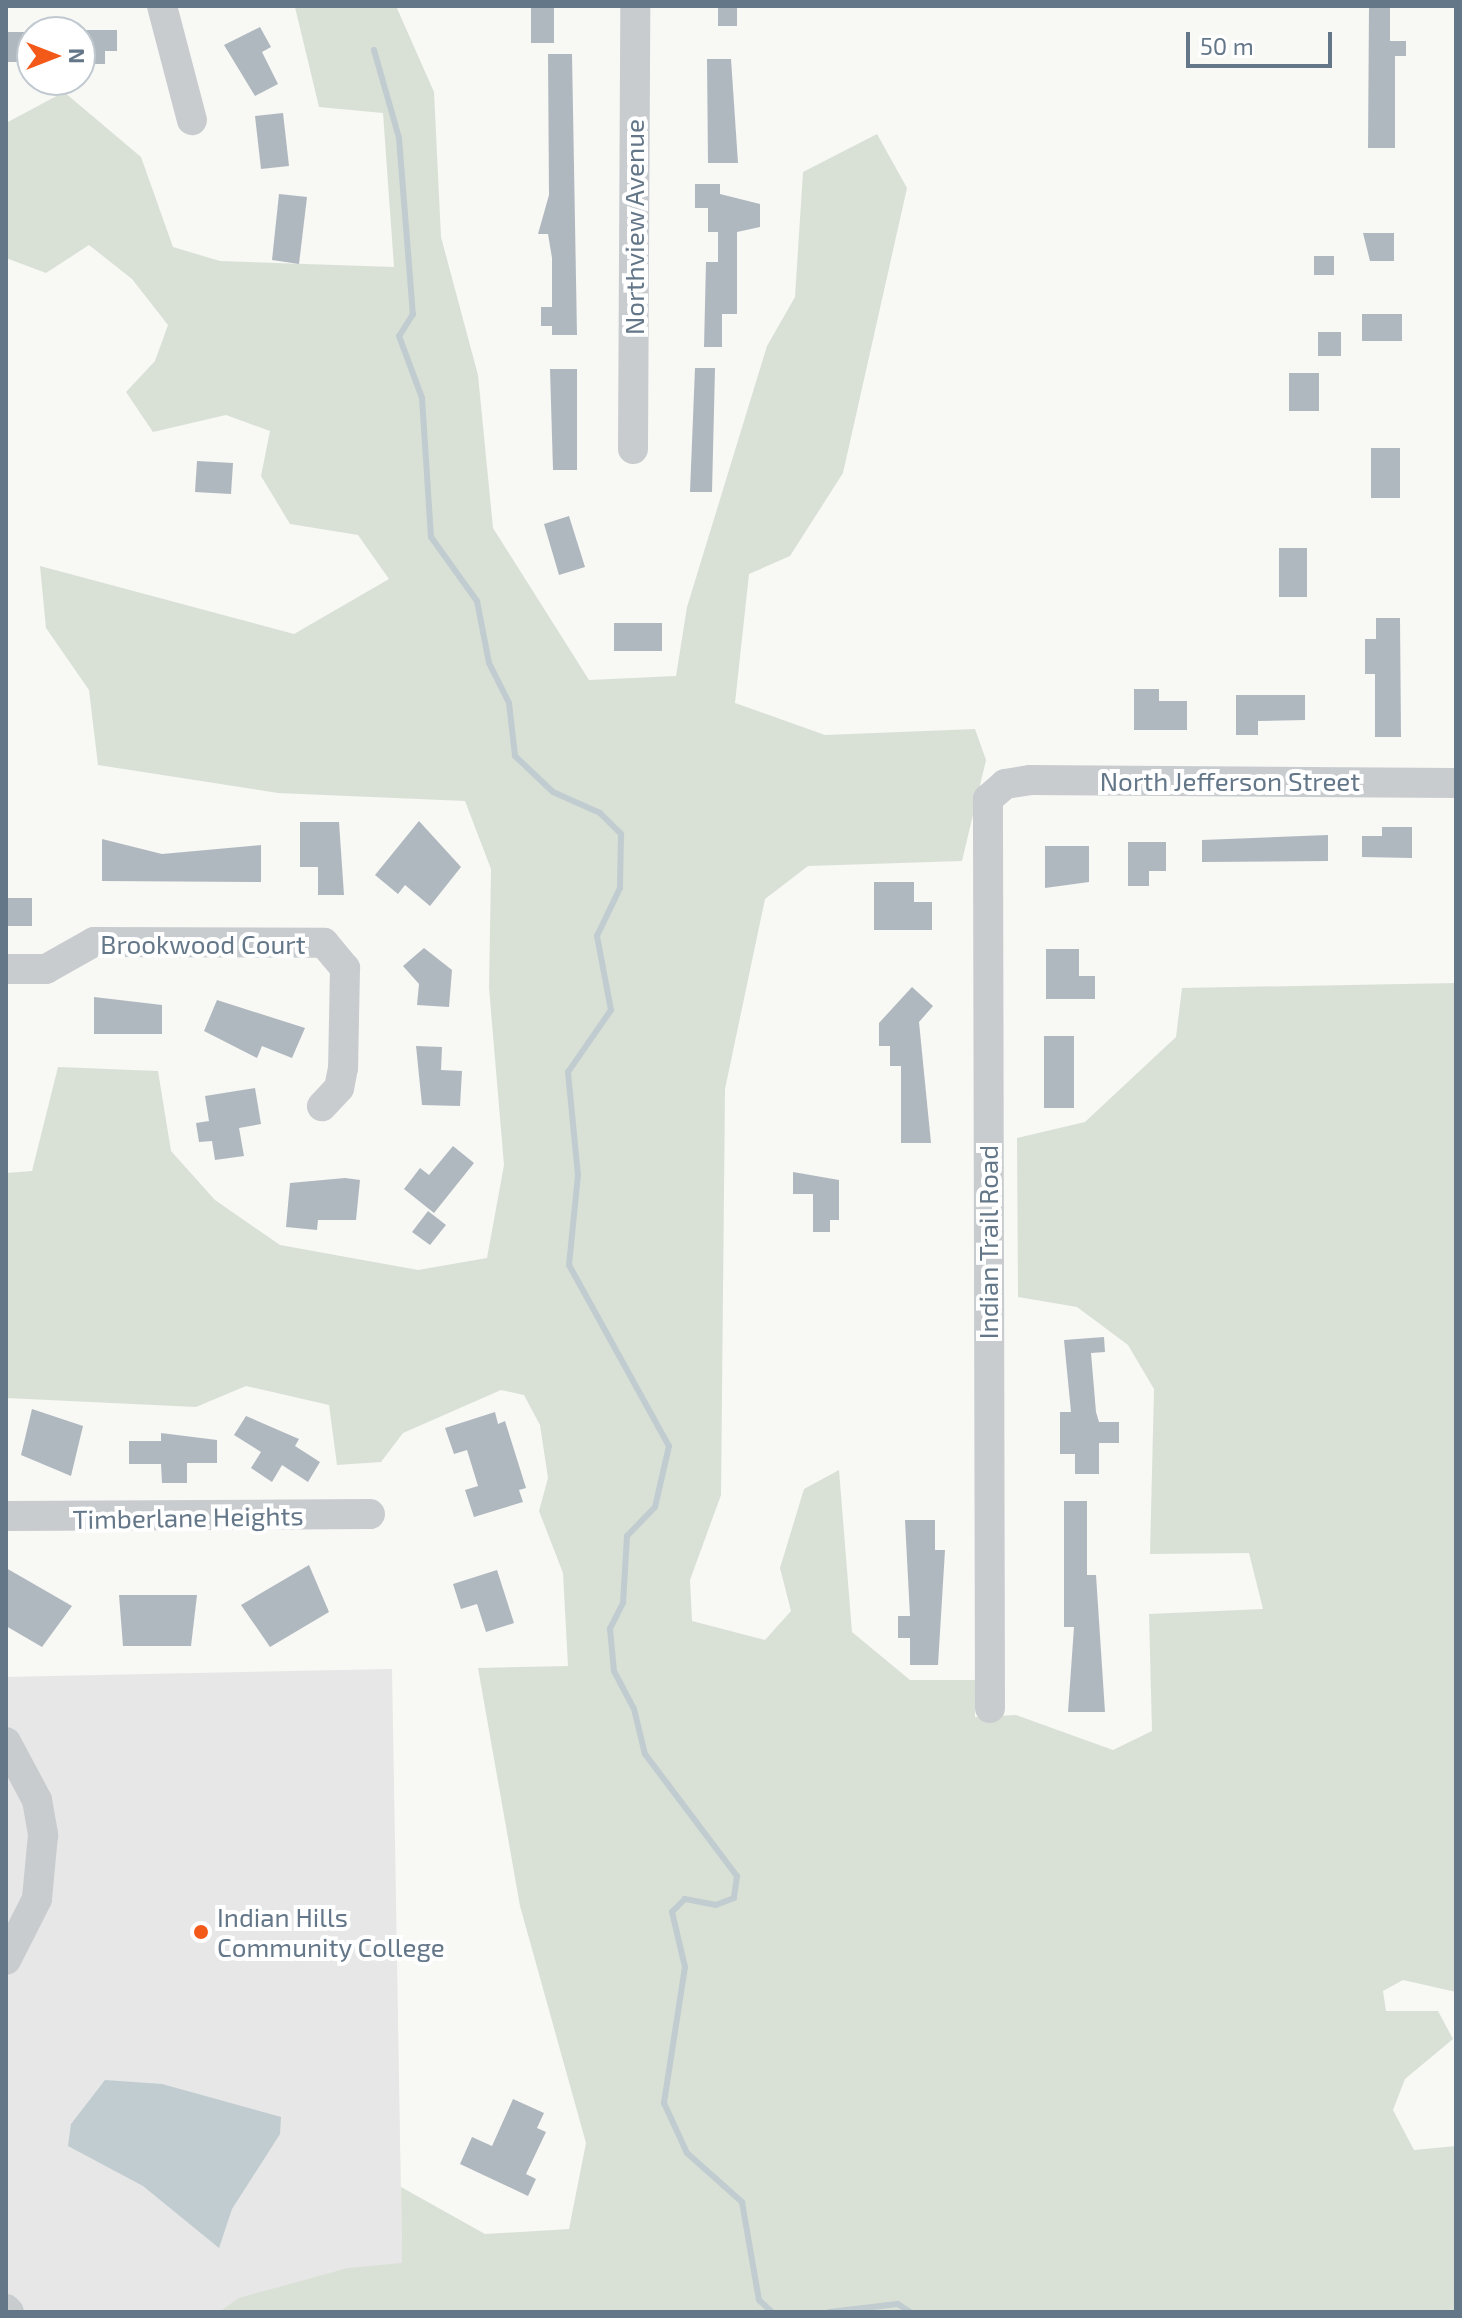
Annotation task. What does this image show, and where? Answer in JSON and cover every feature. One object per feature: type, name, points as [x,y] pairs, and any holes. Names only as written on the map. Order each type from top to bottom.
[{"type":"street","points":[[162,6],[192,120]]},
{"type":"street","name":"Northview Avenue","points":[[633,449],[635,6]]},
{"type":"street","name":"North Jefferson Street","points":[[1005,784],[1456,783]]},
{"type":"street","name":"Indian Trail Road","points":[[990,1708],[985,835],[988,799],[1005,784]]},
{"type":"street","name":"Brookwood Court","points":[[6,969],[46,969],[94,942],[324,943],[345,968],[343,1068],[339,1088],[322,1106]]},
{"type":"street","name":"Timberlane Heights","points":[[6,1516],[370,1514]]},
{"type":"street","points":[[6,1742],[37,1800],[43,1835],[37,1899],[6,1960]]},
{"type":"shaded area","points":[[396,6],[434,92],[441,237],[478,375],[493,528],[589,680],[676,676],[687,607],[767,346],[795,297],[803,172],[877,134],[907,188],[843,473],[790,556],[749,574],[735,703],[825,735],[975,729],[986,760],[962,861],[808,866],[765,899],[725,1089],[721,1495],[690,1580],[692,1621],[765,1640],[791,1611],[780,1568],[804,1489],[839,1470],[852,1632],[910,1680],[975,1680],[975,1717],[1016,1715],[1113,1750],[1152,1731],[1149,1614],[1263,1609],[1249,1553],[1150,1554],[1154,1389],[1128,1345],[1077,1307],[1018,1297],[1017,1138],[1085,1122],[1176,1037],[1182,988],[1456,983],[1456,1992],[1403,1980],[1383,1991],[1386,2011],[1438,2011],[1453,2039],[1405,2079],[1393,2110],[1414,2150],[1456,2146],[1456,2312],[219,2312],[239,2298],[348,2268],[402,2263],[401,2187],[485,2234],[569,2229],[586,2143],[520,1906],[478,1668],[568,1666],[563,1573],[539,1511],[548,1478],[540,1425],[524,1395],[501,1390],[403,1433],[381,1462],[337,1465],[329,1405],[246,1386],[196,1407],[6,1398],[6,1173],[32,1171],[58,1067],[158,1071],[171,1151],[215,1200],[280,1245],[418,1270],[487,1258],[504,1165],[489,988],[491,869],[465,801],[278,793],[98,765],[89,690],[46,628],[40,566],[294,634],[389,579],[358,535],[290,524],[261,476],[270,431],[226,415],[153,432],[126,392],[155,361],[168,325],[132,279],[89,245],[46,273],[6,258],[6,123],[57,96],[69,96],[141,157],[173,247],[220,261],[394,267],[383,113],[319,107],[295,7]]},
{"type":"shaded area","name":"Indian Hills Community College","points":[[392,1669],[403,2312],[6,2312],[6,1677]]},
{"type":"shaded area","points":[[105,2080],[162,2084],[281,2117],[280,2134],[232,2209],[219,2248],[143,2186],[68,2146],[71,2124]]},
{"type":"building","points":[[531,6],[554,6],[554,43],[531,43]]},
{"type":"building","points":[[718,6],[737,6],[737,26],[718,26]]},
{"type":"building","points":[[1369,6],[1390,6],[1390,41],[1406,41],[1406,56],[1395,56],[1395,148],[1368,148]]},
{"type":"building","points":[[260,27],[271,47],[262,52],[278,84],[255,96],[224,45]]},
{"type":"building","points":[[96,30],[117,30],[117,51],[105,51],[105,64],[96,64]]},
{"type":"building","points":[[6,32],[16,32],[16,62],[6,62]]},
{"type":"building","points":[[548,54],[572,54],[577,335],[552,335],[552,326],[541,326],[541,307],[552,307],[552,258],[548,234],[538,234],[549,195]]},
{"type":"building","points":[[707,59],[731,59],[738,163],[708,163]]},
{"type":"building","points":[[283,113],[289,166],[261,169],[255,116]]},
{"type":"building","points":[[695,184],[720,184],[720,194],[760,204],[760,227],[737,232],[737,314],[722,314],[722,347],[704,347],[706,262],[718,262],[718,232],[708,232],[708,208],[695,208]]},
{"type":"building","points":[[279,194],[307,197],[299,264],[272,260]]},
{"type":"building","points":[[1363,233],[1394,233],[1394,261],[1370,261]]},
{"type":"building","points":[[1314,256],[1334,256],[1334,275],[1314,275]]},
{"type":"building","points":[[1362,314],[1402,314],[1402,341],[1362,341]]},
{"type":"building","points":[[1318,332],[1341,332],[1341,356],[1318,356]]},
{"type":"building","points":[[695,368],[715,368],[712,492],[690,492]]},
{"type":"building","points":[[550,369],[577,369],[577,470],[553,470]]},
{"type":"building","points":[[1289,373],[1319,373],[1319,411],[1289,411]]},
{"type":"building","points":[[1371,448],[1400,448],[1400,498],[1371,498]]},
{"type":"building","points":[[197,461],[233,463],[231,494],[195,492]]},
{"type":"building","points":[[569,516],[585,567],[559,575],[544,524]]},
{"type":"building","points":[[1279,548],[1307,548],[1307,597],[1279,597]]},
{"type":"building","points":[[1376,618],[1400,618],[1401,737],[1375,737],[1375,674],[1365,674],[1365,639],[1376,639]]},
{"type":"building","points":[[614,623],[662,623],[662,651],[614,651]]},
{"type":"building","points":[[1134,689],[1159,689],[1159,701],[1187,701],[1187,730],[1134,730]]},
{"type":"building","points":[[1236,695],[1305,695],[1305,720],[1258,721],[1258,735],[1236,735]]},
{"type":"building","points":[[419,821],[461,867],[430,906],[405,885],[398,894],[375,875]]},
{"type":"building","points":[[300,822],[339,822],[344,895],[318,895],[318,867],[300,867]]},
{"type":"building","points":[[1382,827],[1412,827],[1412,858],[1362,857],[1362,836],[1382,836]]},
{"type":"building","points":[[1328,835],[1328,861],[1202,862],[1202,840]]},
{"type":"building","points":[[102,839],[162,854],[261,845],[261,882],[102,881]]},
{"type":"building","points":[[1128,842],[1166,842],[1166,871],[1149,871],[1149,886],[1128,886]]},
{"type":"building","points":[[1045,846],[1089,846],[1089,882],[1045,888]]},
{"type":"building","points":[[874,882],[914,882],[914,902],[932,902],[932,930],[874,930]]},
{"type":"building","points":[[6,898],[32,898],[32,926],[6,926]]},
{"type":"building","points":[[424,948],[452,970],[449,1007],[417,1005],[419,984],[403,966]]},
{"type":"building","points":[[1046,949],[1079,949],[1079,976],[1095,976],[1095,999],[1046,999]]},
{"type":"building","points":[[912,987],[933,1006],[919,1022],[931,1143],[901,1143],[901,1066],[890,1066],[890,1046],[879,1046],[879,1023]]},
{"type":"building","points":[[94,997],[162,1005],[162,1034],[94,1034]]},
{"type":"building","points":[[217,1000],[305,1028],[292,1058],[262,1046],[257,1058],[204,1031]]},
{"type":"building","points":[[1044,1036],[1074,1036],[1074,1108],[1044,1108]]},
{"type":"building","points":[[416,1046],[442,1047],[441,1070],[462,1071],[460,1106],[422,1105]]},
{"type":"building","points":[[255,1088],[261,1124],[239,1128],[244,1156],[215,1160],[212,1141],[199,1142],[196,1123],[209,1121],[205,1096]]},
{"type":"building","points":[[453,1146],[474,1163],[434,1213],[404,1189],[420,1168],[429,1175]]},
{"type":"building","points":[[793,1172],[839,1180],[839,1220],[830,1220],[830,1232],[813,1232],[813,1194],[793,1194]]},
{"type":"building","points":[[345,1178],[360,1180],[356,1220],[318,1220],[317,1230],[286,1227],[290,1183]]},
{"type":"building","points":[[428,1211],[446,1225],[430,1245],[412,1232]]},
{"type":"building","points":[[1104,1337],[1105,1352],[1091,1353],[1096,1412],[1099,1422],[1119,1422],[1119,1443],[1099,1443],[1099,1474],[1075,1474],[1075,1454],[1060,1454],[1060,1412],[1071,1412],[1064,1340]]},
{"type":"building","points":[[32,1409],[83,1426],[71,1476],[21,1455]]},
{"type":"building","points":[[495,1412],[498,1424],[505,1421],[526,1488],[519,1490],[523,1502],[474,1517],[465,1490],[478,1486],[467,1450],[454,1454],[445,1428]]},
{"type":"building","points":[[246,1416],[299,1439],[295,1446],[320,1462],[308,1482],[282,1465],[272,1482],[251,1468],[261,1452],[234,1435]]},
{"type":"building","points":[[161,1433],[217,1440],[217,1463],[187,1463],[187,1483],[162,1483],[161,1464],[129,1464],[129,1441],[161,1441]]},
{"type":"building","points":[[1064,1501],[1087,1501],[1087,1575],[1096,1575],[1105,1712],[1068,1712],[1074,1627],[1064,1627]]},
{"type":"building","points":[[905,1520],[935,1520],[935,1550],[945,1550],[938,1665],[910,1665],[910,1638],[898,1638],[898,1616],[910,1616]]},
{"type":"building","points":[[309,1565],[329,1612],[270,1647],[241,1605]]},
{"type":"building","points":[[6,1568],[72,1606],[42,1647],[6,1626]]},
{"type":"building","points":[[497,1570],[514,1623],[486,1632],[477,1604],[461,1609],[453,1584]]},
{"type":"building","points":[[119,1595],[197,1595],[191,1646],[123,1646]]},
{"type":"building","points":[[513,2099],[544,2113],[537,2128],[546,2132],[526,2174],[536,2179],[528,2196],[460,2164],[472,2137],[492,2146]]},
{"type":"waterway","points":[[374,50],[399,138],[413,314],[399,336],[422,398],[431,537],[477,601],[489,663],[509,703],[515,756],[553,792],[600,813],[621,834],[620,888],[597,936],[611,1010],[568,1072],[578,1175],[569,1265],[669,1446],[655,1507],[627,1536],[623,1603],[610,1629],[614,1671],[634,1709],[645,1754],[737,1876],[734,1898],[716,1905],[685,1899],[672,1912],[685,1967],[664,2103],[687,2153],[742,2202],[759,2300],[772,2312]]},
{"type":"waterway","points":[[829,2312],[898,2304],[910,2312]]},
{"type":"place","name":"Indian Hills Community College","points":[[201,1932]]}]
